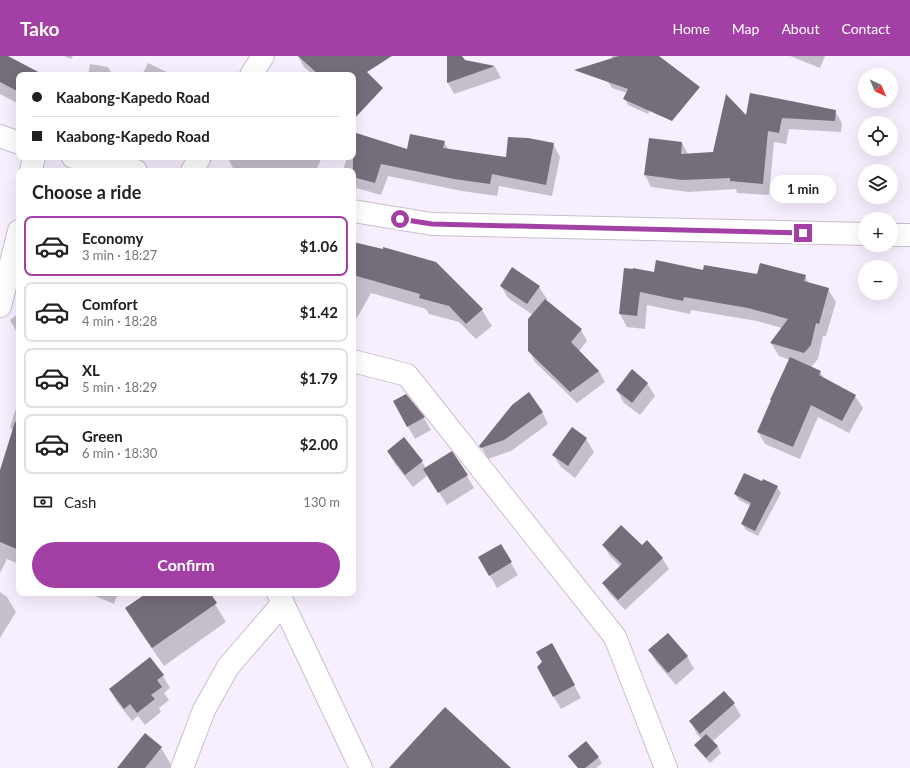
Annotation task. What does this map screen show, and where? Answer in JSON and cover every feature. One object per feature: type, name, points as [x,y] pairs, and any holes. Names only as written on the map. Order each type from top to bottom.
[{"type":"street","points":[[253,72],[263,56]]},
{"type":"street","points":[[0,136],[16,142]]},
{"type":"street","points":[[86,160],[122,168]]},
{"type":"street","points":[[356,211],[432,224],[858,234]]},
{"type":"street","points":[[898,235],[910,235]]},
{"type":"street","points":[[0,306],[16,243]]},
{"type":"street","points":[[356,362],[406,375],[615,637],[666,768]]},
{"type":"street","points":[[182,768],[204,710],[228,667],[280,598],[361,768]]},
{"type":"building","points":[[0,56],[8,56],[38,72],[16,72],[16,90],[0,82]]},
{"type":"building","points":[[298,56],[392,56],[367,72],[383,88],[356,117],[356,72],[316,72]]},
{"type":"building","points":[[447,56],[462,56],[465,60],[495,66],[447,83]]},
{"type":"building","points":[[619,56],[659,56],[700,87],[672,121],[623,99],[628,89],[574,70]]},
{"type":"building","points":[[750,93],[836,110],[835,121],[782,118],[779,133],[768,131],[763,184],[730,181],[730,178],[682,180],[644,175],[649,138],[682,142],[681,154],[713,152],[726,94],[746,115]]},
{"type":"building","points":[[356,133],[407,149],[410,134],[445,141],[443,148],[506,157],[508,137],[528,138],[554,143],[546,185],[492,174],[490,184],[454,179],[381,164],[375,183],[356,178],[356,168],[353,168],[353,160],[356,160]]},
{"type":"building","points":[[356,243],[383,249],[383,247],[436,262],[483,309],[466,324],[449,306],[419,298],[420,294],[356,276]]},
{"type":"building","points":[[656,260],[703,270],[704,265],[757,274],[760,263],[806,275],[804,281],[829,288],[819,324],[816,323],[811,345],[804,353],[770,343],[788,319],[748,308],[684,297],[683,301],[640,292],[637,316],[619,314],[624,268],[654,272]]},
{"type":"building","points":[[512,267],[540,286],[527,304],[500,286]]},
{"type":"building","points":[[545,299],[582,329],[571,342],[599,371],[570,392],[528,351],[528,319]]},
{"type":"building","points":[[790,357],[821,371],[819,375],[856,395],[842,421],[811,405],[793,447],[757,432]]},
{"type":"building","points":[[632,369],[648,383],[632,403],[616,390]]},
{"type":"building","points":[[529,392],[543,412],[504,440],[481,448],[479,446],[512,405]]},
{"type":"building","points":[[406,394],[425,417],[407,427],[393,401]]},
{"type":"building","points":[[16,422],[16,549],[0,542],[0,470]]},
{"type":"building","points":[[572,427],[587,438],[568,466],[552,455]]},
{"type":"building","points":[[404,437],[423,461],[405,475],[387,451]]},
{"type":"building","points":[[452,451],[468,475],[438,493],[423,469]]},
{"type":"building","points":[[744,473],[778,486],[755,531],[741,524],[751,503],[734,494]]},
{"type":"building","points":[[621,525],[642,545],[647,540],[663,558],[618,600],[602,583],[622,564],[602,545]]},
{"type":"building","points":[[501,544],[512,562],[489,576],[478,557]]},
{"type":"building","points":[[143,596],[212,596],[217,603],[152,648],[125,608]]},
{"type":"building","points":[[668,633],[688,656],[668,673],[648,650]]},
{"type":"building","points":[[552,643],[575,685],[553,697],[537,667],[542,662],[536,652]]},
{"type":"building","points":[[150,657],[164,675],[157,680],[162,687],[151,695],[155,699],[137,713],[130,704],[124,709],[109,689]]},
{"type":"building","points":[[724,691],[735,703],[700,734],[689,721]]},
{"type":"building","points":[[445,707],[511,768],[389,768]]},
{"type":"building","points":[[145,733],[162,747],[145,768],[117,768]]},
{"type":"building","points":[[706,734],[718,746],[706,758],[694,745]]},
{"type":"building","points":[[586,741],[599,757],[585,768],[578,768],[568,756]]},
{"type":"route","points":[[400,219],[432,224],[803,233]]}]
